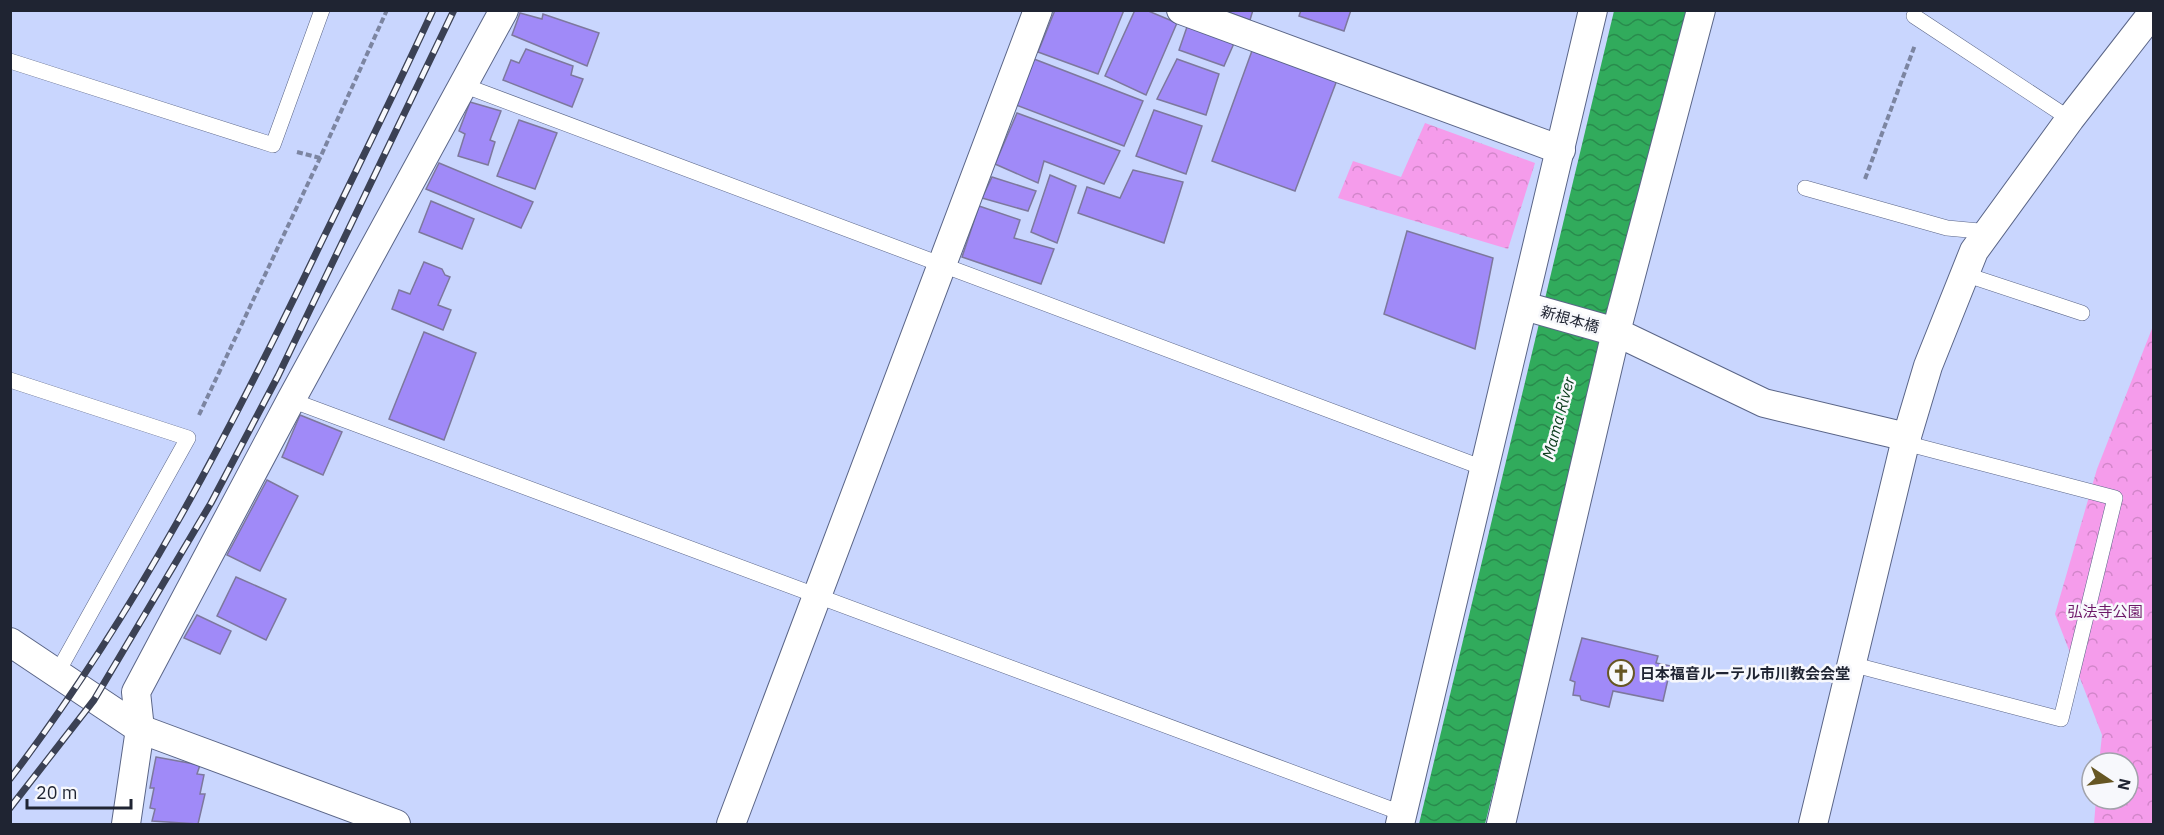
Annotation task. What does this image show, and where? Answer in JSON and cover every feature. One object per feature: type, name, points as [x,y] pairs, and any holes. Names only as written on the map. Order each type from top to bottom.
[{"type":"street","points":[[126,825],[140,729],[136,692],[291,400],[504,10]]},
{"type":"street","points":[[731,825],[1038,10]]},
{"type":"street","points":[[1181,10],[1561,150]]},
{"type":"street","points":[[1402,819],[1593,10]]},
{"type":"street","points":[[1501,825],[1616,332],[1701,10]]},
{"type":"street","points":[[1813,825],[1906,440],[1928,366],[1964,274],[1974,251],[2070,119],[2154,11]]},
{"type":"street","name":"新根本橋","points":[[1524,306],[1616,332],[1764,403],[1906,440]]},
{"type":"street","points":[[10,642],[56,675],[140,729],[396,825]]},
{"type":"lane","points":[[10,62],[273,145],[322,10]]},
{"type":"lane","points":[[1919,19],[2070,119]]},
{"type":"lane","points":[[463,86],[1486,469]]},
{"type":"lane","points":[[1805,188],[1947,228],[1990,232]]},
{"type":"lane","points":[[1964,274],[2082,313]]},
{"type":"lane","points":[[10,380],[188,438],[56,675]]},
{"type":"lane","points":[[291,400],[817,596],[1402,819]]},
{"type":"lane","points":[[1851,664],[2061,719],[2115,498],[1906,440]]},
{"type":"path","points":[[188,438],[387,10]]},
{"type":"path","points":[[1857,202],[1919,19]]},
{"type":"green space","points":[[1425,123],[1535,163],[1508,249],[1338,198],[1353,161],[1401,177]]},
{"type":"green space","name":"弘法寺公園","points":[[2153,326],[2153,824],[2094,824],[2095,811],[2140,811],[2140,751],[2100,751],[2102,735],[2055,614],[2097,469]]},
{"type":"water","name":"Mama River","points":[[1614,11],[1687,11],[1485,824],[1419,824]]},
{"type":"building","points":[[1055,10],[1124,10],[1098,74],[1038,52]]},
{"type":"building","points":[[1135,10],[1146,10],[1177,23],[1146,95],[1105,76]]},
{"type":"building","points":[[1222,10],[1253,10],[1250,20]]},
{"type":"building","points":[[1301,10],[1351,10],[1344,31],[1299,16]]},
{"type":"building","points":[[520,13],[542,19],[543,14],[599,33],[587,66],[512,35]]},
{"type":"building","points":[[1188,24],[1235,41],[1224,66],[1179,50]]},
{"type":"building","points":[[1253,48],[1337,80],[1295,191],[1212,161]]},
{"type":"building","points":[[526,49],[573,66],[571,75],[583,79],[572,107],[503,80],[511,60],[519,63]]},
{"type":"building","points":[[1034,59],[1143,101],[1124,146],[1016,105]]},
{"type":"building","points":[[1177,59],[1219,74],[1206,115],[1157,99]]},
{"type":"building","points":[[470,102],[501,111],[490,140],[495,142],[488,165],[458,156],[465,134],[459,131]]},
{"type":"building","points":[[1154,110],[1202,126],[1186,174],[1136,156]]},
{"type":"building","points":[[1017,113],[1120,151],[1104,184],[1044,161],[1038,183],[995,164]]},
{"type":"building","points":[[519,120],[557,133],[535,189],[497,176]]},
{"type":"building","points":[[439,163],[533,202],[521,228],[426,189]]},
{"type":"building","points":[[1133,170],[1183,182],[1164,243],[1078,213],[1087,187],[1120,198]]},
{"type":"building","points":[[1050,175],[1076,186],[1057,243],[1031,232]]},
{"type":"building","points":[[992,177],[1036,191],[1028,211],[982,198]]},
{"type":"building","points":[[431,201],[474,219],[462,249],[419,232]]},
{"type":"building","points":[[979,206],[1020,220],[1014,238],[1054,249],[1041,284],[962,257]]},
{"type":"building","points":[[1407,231],[1493,258],[1475,349],[1384,314]]},
{"type":"building","points":[[424,262],[442,269],[445,275],[450,277],[438,305],[451,310],[443,330],[392,309],[399,290],[410,294]]},
{"type":"building","points":[[424,332],[476,353],[444,440],[389,419]]},
{"type":"building","points":[[300,415],[342,432],[323,475],[282,457]]},
{"type":"building","points":[[267,480],[298,496],[260,571],[227,555]]},
{"type":"building","points":[[236,577],[286,599],[266,640],[217,616]]},
{"type":"building","points":[[197,615],[231,631],[220,654],[184,638]]},
{"type":"building","name":"日本福音ルーテル市川教会会堂","points":[[1582,638],[1658,656],[1656,663],[1671,666],[1663,701],[1613,691],[1609,707],[1581,700],[1580,696],[1573,695],[1575,682],[1570,680]]},
{"type":"building","points":[[156,757],[200,765],[197,774],[204,775],[200,794],[205,794],[198,824],[152,821],[155,809],[150,808],[154,788],[150,788]]},
{"type":"railway","points":[[10,779],[56,717],[98,653],[178,521],[251,385],[433,10]]},
{"type":"railway","points":[[10,808],[94,700],[211,503],[278,376],[454,10]]},
{"type":"place","name":"日本福音ルーテル市川教会会堂","points":[[1621,673]]}]
